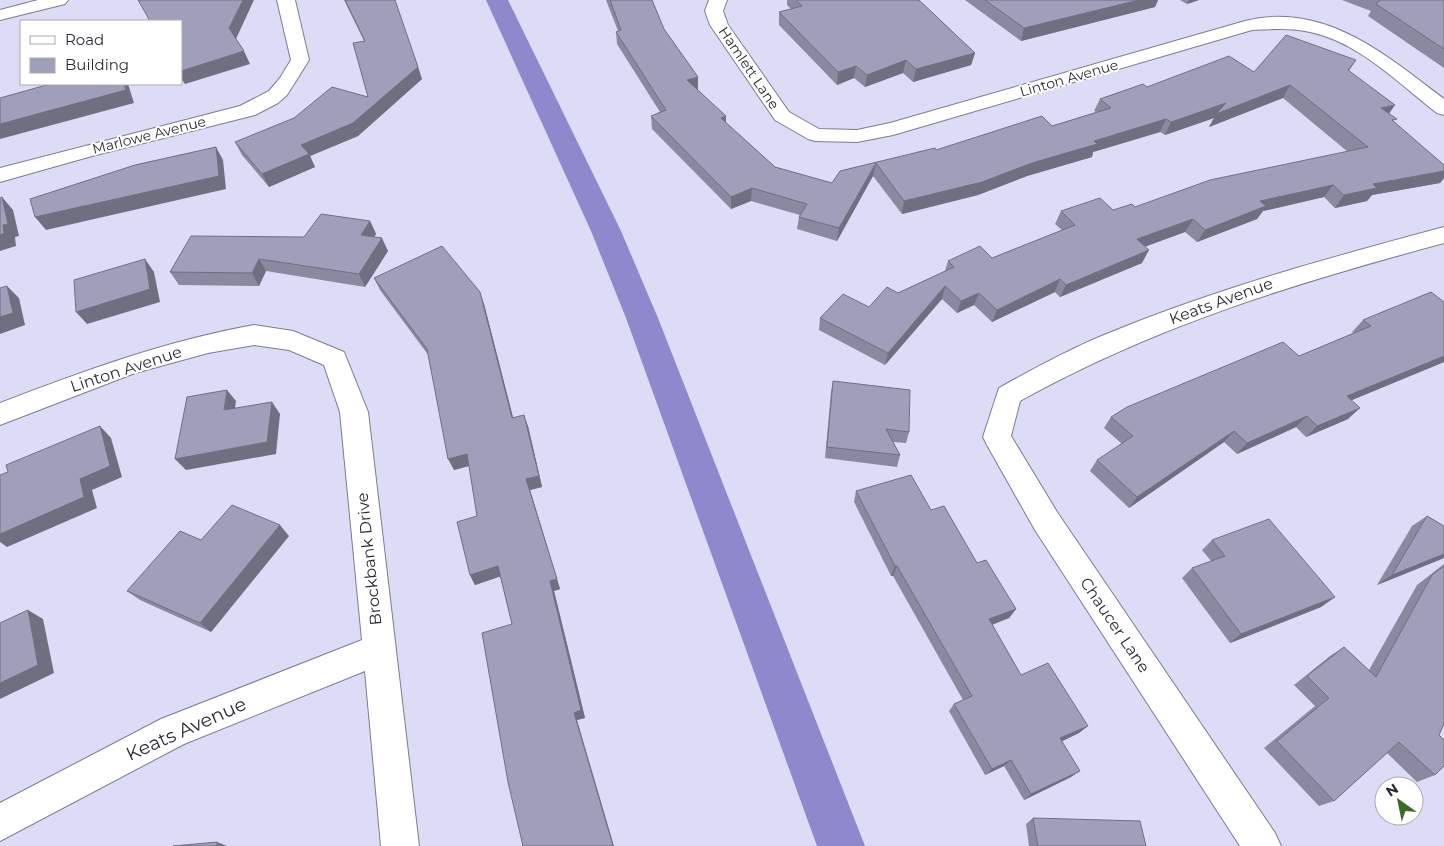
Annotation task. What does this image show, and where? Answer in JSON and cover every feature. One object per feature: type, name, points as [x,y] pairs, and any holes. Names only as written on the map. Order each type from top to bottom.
[{"type":"street","points":[[0,15],[59,0]]},
{"type":"street","name":"Marlowe Avenue","points":[[0,175],[69,155],[250,109],[272,98],[290,80],[300,60],[286,0]]},
{"type":"street","name":"Hamlett Lane","points":[[718,0],[714,11],[719,25],[782,116],[815,135],[857,136]]},
{"type":"street","name":"Linton Avenue","points":[[857,136],[893,129],[1251,26],[1281,24],[1321,29],[1358,46],[1444,109]]},
{"type":"street","name":"Keats Avenue","points":[[1008,396],[1047,372],[1160,323],[1297,274],[1444,235]]},
{"type":"street","name":"Linton Avenue","points":[[0,414],[129,365],[208,343],[254,335]]},
{"type":"street","name":"Brockbank Drive","points":[[254,335],[293,341],[334,359],[354,412],[400,846]]},
{"type":"street","name":"Chaucer Lane","points":[[1008,396],[997,437],[1046,521],[1262,846]]},
{"type":"street","name":"Keats Avenue","points":[[0,823],[173,731],[378,649]]},
{"type":"building","points":[[138,0],[243,0],[229,28],[244,51],[182,71],[182,20],[149,20]]},
{"type":"building","points":[[345,0],[395,0],[418,67],[353,123],[301,145],[309,154],[262,174],[235,142],[294,118],[332,87],[368,97],[353,43],[365,41]]},
{"type":"building","points":[[610,0],[652,0],[664,29],[698,77],[687,80],[726,116],[721,118],[775,167],[832,183],[840,171],[935,148],[936,150],[1042,116],[1052,126],[1111,108],[1100,99],[1143,84],[1147,87],[1229,56],[1254,72],[1286,35],[1356,60],[1348,70],[1395,105],[1381,108],[1397,119],[1392,120],[1444,165],[1444,171],[1373,184],[1377,188],[1344,195],[1333,185],[1260,201],[1266,206],[1205,230],[1193,219],[1137,239],[1149,250],[1066,285],[1060,279],[997,310],[979,293],[961,301],[945,286],[888,353],[820,318],[843,294],[869,307],[887,287],[898,293],[954,267],[948,261],[980,246],[992,258],[1075,225],[1061,211],[1100,198],[1113,210],[1132,204],[1135,207],[1210,180],[1368,147],[1290,85],[1216,114],[1226,103],[1171,122],[1166,119],[1094,141],[1097,144],[1032,163],[982,182],[904,201],[876,163],[839,228],[799,217],[807,204],[752,188],[731,197],[651,116],[666,110],[616,32],[621,30]]},
{"type":"building","points":[[796,0],[919,0],[975,53],[916,69],[906,60],[867,75],[856,66],[838,72],[779,12],[802,6]]},
{"type":"building","points":[[985,0],[1139,0],[1024,28]]},
{"type":"building","points":[[1380,0],[1444,0],[1444,49],[1376,4]]},
{"type":"building","points":[[46,85],[124,85],[126,90],[0,124],[0,98]]},
{"type":"building","points":[[216,147],[219,176],[35,217],[30,199],[135,165]]},
{"type":"building","points":[[2,197],[8,224],[3,225],[4,233],[0,235],[0,198]]},
{"type":"building","points":[[321,214],[370,221],[361,235],[382,238],[359,274],[259,259],[252,273],[170,272],[191,236],[304,237]]},
{"type":"building","points":[[442,246],[480,292],[512,418],[524,415],[539,476],[526,479],[557,579],[550,581],[581,710],[574,713],[613,846],[523,846],[508,782],[482,633],[512,624],[498,566],[470,575],[457,522],[477,516],[467,454],[448,459],[427,349],[374,278]]},
{"type":"building","points":[[145,259],[150,289],[76,312],[74,280]]},
{"type":"building","points":[[7,286],[13,313],[0,317],[0,288]]},
{"type":"building","points":[[1431,292],[1444,302],[1444,356],[1347,396],[1360,408],[1317,426],[1307,416],[1247,443],[1234,431],[1137,497],[1097,460],[1133,436],[1111,417],[1127,407],[1283,342],[1299,356],[1371,326],[1363,320]]},
{"type":"building","points":[[833,381],[910,390],[909,432],[886,429],[900,455],[827,447]]},
{"type":"building","points":[[227,390],[224,410],[272,402],[267,442],[175,459],[187,397]]},
{"type":"building","points":[[100,426],[110,466],[80,479],[84,497],[0,534],[0,475],[8,472],[6,465]]},
{"type":"building","points":[[911,475],[931,510],[944,506],[977,563],[986,560],[1016,609],[989,619],[1021,675],[1048,663],[1088,726],[1060,738],[1080,771],[1031,794],[1011,760],[992,769],[954,704],[972,696],[897,566],[895,566],[856,491]]},
{"type":"building","points":[[232,505],[280,525],[200,623],[127,591],[180,531],[201,540]]},
{"type":"building","points":[[1427,516],[1444,526],[1444,554],[1392,575]]},
{"type":"building","points":[[1269,519],[1335,597],[1241,634],[1192,568],[1225,556],[1212,540]]},
{"type":"building","points":[[1444,566],[1444,724],[1439,735],[1444,740],[1444,766],[1435,775],[1399,742],[1334,801],[1277,741],[1329,698],[1307,676],[1344,647],[1376,677],[1432,575]]},
{"type":"building","points":[[28,610],[38,665],[0,683],[0,623]]},
{"type":"building","points":[[1033,818],[1140,821],[1146,846],[1038,846]]},
{"type":"building","points":[[217,842],[217,846],[173,846]]},
{"type":"waterway","points":[[497,0],[606,231],[642,318],[841,846]]}]
